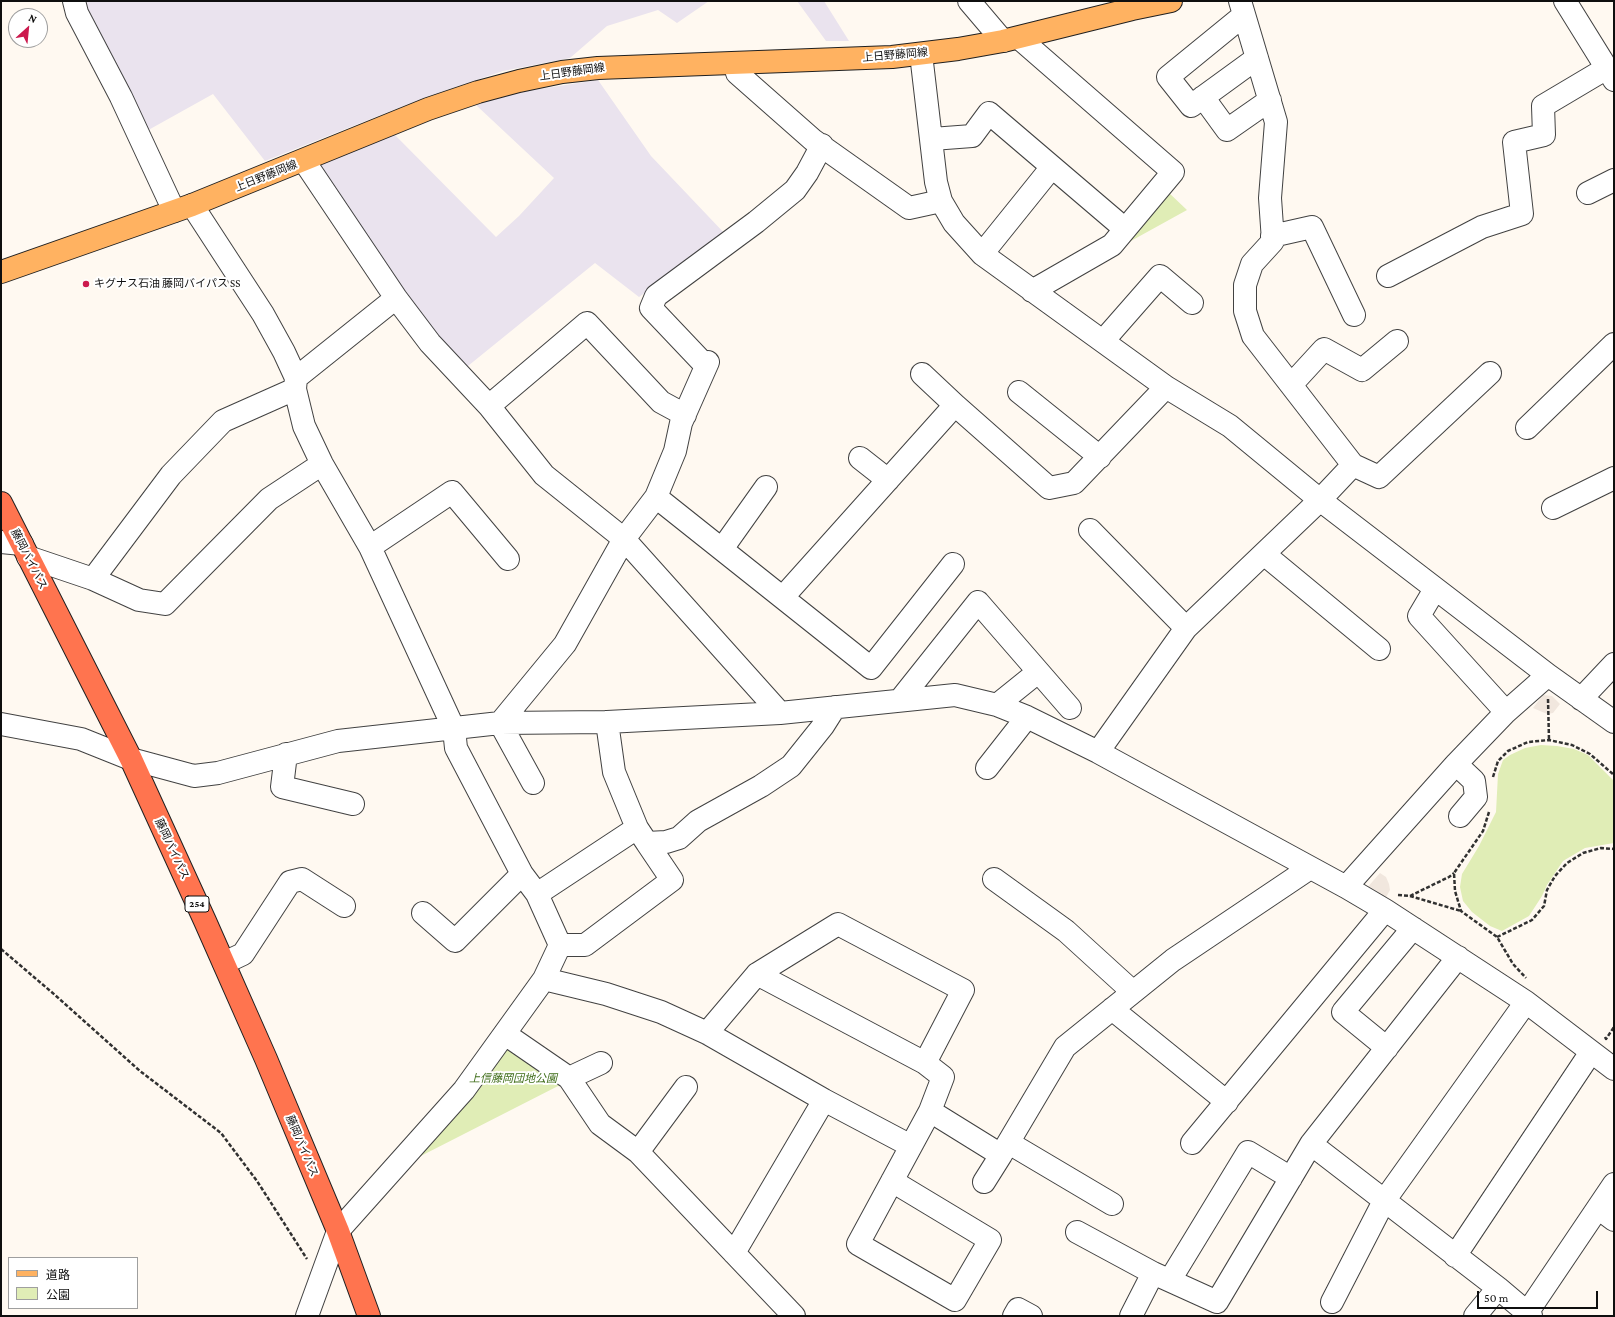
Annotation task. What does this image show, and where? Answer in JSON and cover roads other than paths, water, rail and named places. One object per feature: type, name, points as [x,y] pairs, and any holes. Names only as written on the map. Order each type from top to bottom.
[{"type":"highway","name":"藤岡バイパス","points":[[1,503],[17,548],[131,759],[224,963],[338,1231],[369,1316]]},
{"type":"main road","name":"上日野藤岡線","points":[[1,272],[183,208],[304,161],[428,109],[478,92],[519,81],[562,72],[637,65],[892,57],[921,54],[1011,40],[1132,9],[1172,1]]},
{"type":"street","points":[[74,1],[77,13],[121,98],[183,208],[263,314],[284,352],[295,384],[304,426],[322,464],[370,547],[454,729],[456,748],[522,874],[537,894],[560,945],[544,979],[464,1090],[338,1231],[307,1316]]},
{"type":"street","points":[[969,1],[1011,40],[1173,172],[1112,244],[1032,291]]},
{"type":"street","points":[[1388,276],[1482,227],[1522,214],[1514,142],[1544,135],[1543,106],[1610,74],[1565,1]]},
{"type":"street","points":[[1257,58],[1190,106],[1168,77],[1242,8],[1270,100],[1276,122],[1270,198],[1273,241],[1252,264],[1245,285],[1245,310],[1253,336],[1353,464],[1379,477],[1490,373]]},
{"type":"street","points":[[921,54],[936,182],[941,201],[954,223],[982,254],[1166,387],[1230,426],[1320,500],[1435,589],[1548,675],[1614,722]]},
{"type":"street","points":[[735,63],[737,74],[822,145],[909,208],[941,201]]},
{"type":"street","points":[[1203,97],[1227,130],[1270,100]]},
{"type":"street","points":[[932,139],[972,136],[989,113],[1125,229]]},
{"type":"street","points":[[500,723],[565,644],[624,539],[656,497],[675,451],[685,415],[707,364],[652,308],[656,296],[756,222],[795,190],[822,145]]},
{"type":"street","points":[[304,161],[396,298],[430,343],[489,406],[544,475],[624,539],[780,713]]},
{"type":"street","points":[[982,254],[1052,167]]},
{"type":"street","points":[[1588,194],[1614,180]]},
{"type":"street","points":[[1272,236],[1312,227],[1354,315]]},
{"type":"street","points":[[1103,341],[1160,276],[1192,303]]},
{"type":"street","points":[[93,579],[171,475],[223,422],[295,384],[396,298]]},
{"type":"street","points":[[489,406],[588,323],[661,402],[685,415]]},
{"type":"street","points":[[1291,385],[1324,349],[1362,370],[1397,341]]},
{"type":"street","points":[[1527,428],[1614,344]]},
{"type":"street","points":[[922,374],[1049,488],[1074,484],[1166,387]]},
{"type":"street","points":[[1018,392],[1100,457]]},
{"type":"street","points":[[782,597],[955,405]]},
{"type":"street","points":[[860,458],[888,480]]},
{"type":"street","points":[[17,548],[93,579],[139,600],[165,604],[268,499],[322,464]]},
{"type":"street","points":[[1098,752],[1186,628],[1320,500],[1353,464]]},
{"type":"street","points":[[1553,508],[1614,478]]},
{"type":"street","points":[[722,549],[766,487]]},
{"type":"street","points":[[370,547],[452,492],[508,559]]},
{"type":"street","points":[[656,497],[871,668],[953,564]]},
{"type":"street","points":[[1090,530],[1186,628]]},
{"type":"street","points":[[1264,554],[1379,649]]},
{"type":"street","points":[[1435,589],[1420,616],[1506,712]]},
{"type":"street","points":[[900,700],[978,602],[1070,708]]},
{"type":"street","points":[[1582,699],[1614,664]]},
{"type":"street","points":[[997,705],[1038,672]]},
{"type":"street","points":[[1346,887],[1456,764],[1506,712],[1548,675]]},
{"type":"street","points":[[1,724],[81,740],[131,759],[194,776],[218,773],[338,741],[500,723],[607,722],[780,713],[954,695],[997,705],[1027,717],[1098,752],[1346,887],[1458,957],[1528,993],[1596,1043],[1614,1069]]},
{"type":"street","points":[[537,894],[642,836],[666,842],[679,838],[698,821],[762,786],[791,766],[823,726],[835,707]]},
{"type":"street","points":[[987,768],[1027,717]]},
{"type":"street","points":[[560,945],[584,945],[672,880],[642,836],[614,772],[607,722]]},
{"type":"street","points":[[500,723],[533,783]]},
{"type":"street","points":[[286,754],[282,787],[353,804]]},
{"type":"street","points":[[1456,764],[1474,781],[1476,797],[1460,816]]},
{"type":"street","points":[[984,1182],[1065,1047],[1173,960],[1310,868]]},
{"type":"street","points":[[423,912],[455,941],[522,874]]},
{"type":"street","points":[[224,963],[243,954],[290,882],[302,879],[344,906]]},
{"type":"street","points":[[994,879],[1066,931],[1133,992]]},
{"type":"street","points":[[1192,1143],[1385,910]]},
{"type":"street","points":[[707,1033],[757,974],[838,924],[963,990],[925,1063]]},
{"type":"street","points":[[1387,1048],[1343,1012],[1413,928]]},
{"type":"street","points":[[1077,1232],[1162,1276],[1217,1302],[1311,1144],[1458,957]]},
{"type":"street","points":[[757,974],[925,1063],[943,1077],[930,1111],[892,1181],[858,1244],[955,1300],[990,1240],[892,1181]]},
{"type":"street","points":[[544,979],[606,994],[654,1010],[707,1033],[824,1100],[911,1146]]},
{"type":"street","points":[[1332,1302],[1384,1200],[1528,993]]},
{"type":"street","points":[[1112,1009],[1227,1102]]},
{"type":"street","points":[[505,1034],[569,1078],[600,1124],[638,1152],[794,1316]]},
{"type":"street","points":[[1455,1256],[1596,1043]]},
{"type":"street","points":[[569,1078],[602,1063]]},
{"type":"street","points":[[638,1152],[686,1087]]},
{"type":"street","points":[[734,1253],[824,1100]]},
{"type":"street","points":[[930,1111],[1112,1204]]},
{"type":"street","points":[[1311,1144],[1498,1288],[1529,1314],[1606,1214],[1614,1184]]},
{"type":"street","points":[[1131,1316],[1162,1276],[1248,1152],[1291,1178]]},
{"type":"street","points":[[1475,1316],[1498,1288]]},
{"type":"street","points":[[1014,1316],[1018,1309],[1031,1316]]},
{"type":"place","name":"キグナス石油 藤岡バイパス SS","points":[[86,284]]},
{"type":"park label","name":"上信藤岡団地公園","points":[[513,1079]]}]
